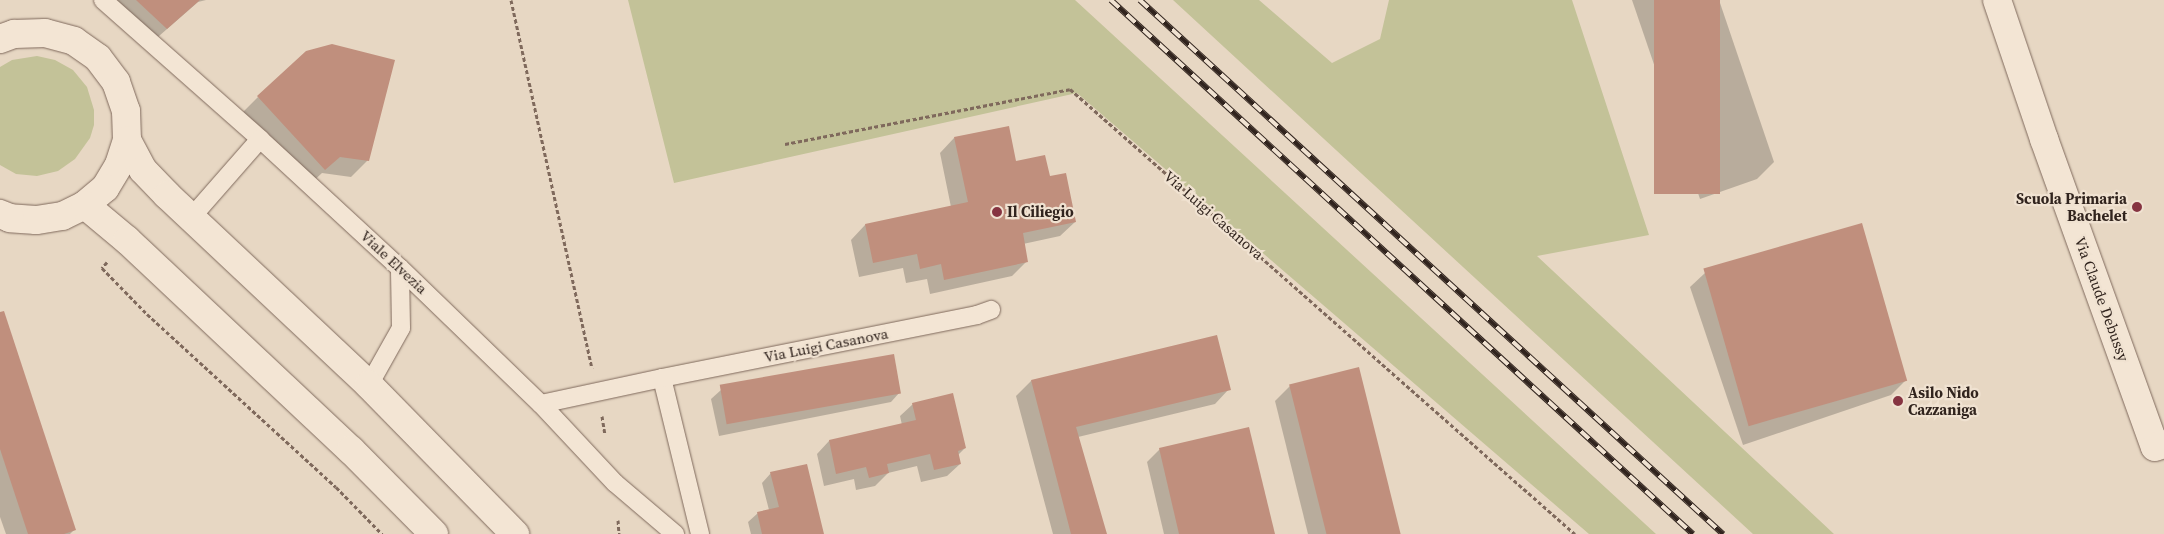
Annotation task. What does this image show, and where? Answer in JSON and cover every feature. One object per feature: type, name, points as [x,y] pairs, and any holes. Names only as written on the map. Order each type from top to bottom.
[{"type":"main road","name":"Via Claude Debussy","points":[[1998,0],[2048,149],[2156,447],[2164,444]]},
{"type":"main road","points":[[0,214],[10,218],[36,220],[62,216],[85,205],[105,188],[119,166],[127,140],[126,110],[123,101],[116,82],[98,58],[74,41],[45,33],[5,32]]},
{"type":"main road","points":[[127,140],[143,170],[190,219],[369,385],[515,534]]},
{"type":"main road","points":[[85,205],[127,240],[351,450],[434,534]]},
{"type":"lane","name":"Viale Elvezia","points":[[103,0],[260,139],[400,268],[541,404],[615,483],[675,534]]},
{"type":"lane","points":[[190,219],[260,139]]},
{"type":"lane","points":[[369,385],[401,328],[400,268]]},
{"type":"lane","name":"Via Luigi Casanova","points":[[541,404],[991,310]]},
{"type":"lane","points":[[662,378],[700,534]]},
{"type":"path","points":[[511,0],[606,438]]},
{"type":"path","name":"Via Luigi Casanova","points":[[785,144],[1070,89],[1576,534]]},
{"type":"path","points":[[108,261],[102,268],[147,314],[336,487],[382,534]]},
{"type":"green space","points":[[628,0],[1075,0],[1656,534],[1589,534],[1077,93],[674,183]]},
{"type":"green space","points":[[1173,0],[1259,0],[1332,63],[1380,39],[1389,0],[1572,0],[1649,235],[1537,256],[1834,534],[1753,534]]},
{"type":"green space","points":[[37,56],[55,60],[73,70],[87,87],[94,110],[94,125],[90,138],[75,159],[58,171],[37,176],[16,174],[0,165],[0,67],[12,60]]},
{"type":"building","points":[[136,0],[200,0],[167,29]]},
{"type":"building","points":[[1654,0],[1720,0],[1720,194],[1654,194]]},
{"type":"building","points":[[332,44],[395,60],[369,161],[340,157],[325,170],[257,96],[306,51]]},
{"type":"building","name":"Il Ciliegio","points":[[1009,126],[1016,161],[1045,155],[1050,176],[1066,173],[1076,222],[1023,233],[1028,262],[944,280],[941,264],[920,269],[917,254],[873,263],[865,224],[968,202],[954,137]]},
{"type":"building","points":[[1862,223],[1907,381],[1749,426],[1703,268]]},
{"type":"building","points":[[4,311],[76,530],[64,534],[28,534],[0,449],[0,312]]},
{"type":"building","points":[[1217,335],[1231,390],[1076,427],[1107,534],[1071,534],[1031,380]]},
{"type":"building","points":[[894,354],[901,393],[727,424],[720,385]]},
{"type":"building","points":[[1359,367],[1401,534],[1326,534],[1289,384]]},
{"type":"building","points":[[953,393],[966,448],[958,451],[961,464],[934,470],[930,454],[887,464],[889,473],[869,478],[866,467],[836,474],[829,440],[916,420],[912,403]]},
{"type":"building","points":[[1249,427],[1275,534],[1179,534],[1159,448]]},
{"type":"building","points":[[807,464],[824,534],[762,534],[757,512],[779,507],[770,472]]},
{"type":"railway","points":[[1111,0],[1693,534]]},
{"type":"railway","points":[[1140,0],[1723,534]]},
{"type":"place","name":"Scuola Primaria Bachelet","points":[[2137,207]]},
{"type":"place","name":"Il Ciliegio","points":[[997,212]]},
{"type":"place","name":"Asilo Nido Cazzaniga","points":[[1898,401]]}]
